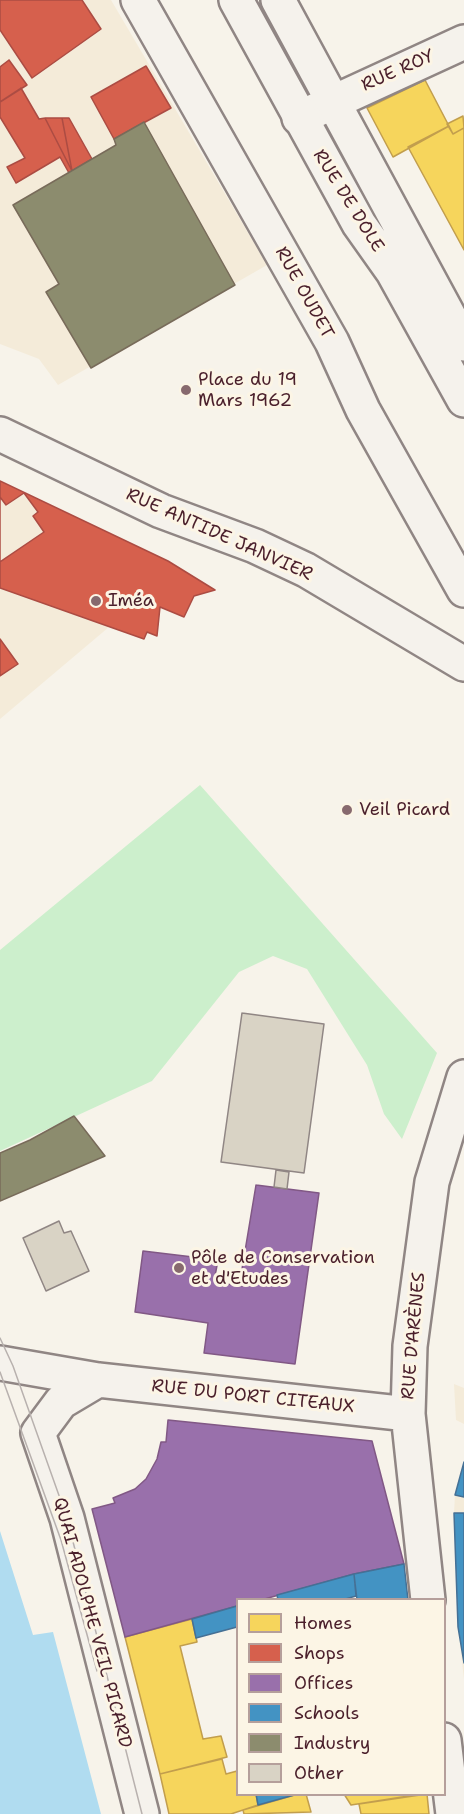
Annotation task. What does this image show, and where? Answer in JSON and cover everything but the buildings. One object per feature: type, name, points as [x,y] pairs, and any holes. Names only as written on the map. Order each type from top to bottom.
[{"type":"main road","name":"RUE OUDET","points":[[138,0],[332,342],[363,410],[464,590]]},
{"type":"main road","name":"RUE DE DOLE","points":[[236,0],[359,224],[393,272],[464,400]]},
{"type":"main road","name":"RUE DE DOLE","points":[[278,0],[464,344]]},
{"type":"main road","name":"RUE ROY","points":[[299,118],[464,42]]},
{"type":"main road","name":"RUE ANTIDE JANVIER","points":[[0,434],[161,510],[255,546],[306,570],[464,664]]},
{"type":"main road","name":"RUE D'ARÈNES","points":[[428,1598],[408,1414],[410,1347],[432,1182],[464,1077]]},
{"type":"main road","name":"RUE DU PORT CITEAUX","points":[[0,1364],[98,1380],[408,1414]]},
{"type":"main road","name":"QUAI ADOLPHE VEIL PICARD","points":[[98,1380],[61,1402],[38,1433],[67,1518],[142,1814]]},
{"type":"main road","points":[[446,1756],[453,1814]]},
{"type":"shaded area","points":[[0,0],[111,0],[267,265],[58,385],[39,359],[0,344]]},
{"type":"shaded area","name":"Iméa","points":[[0,481],[168,561],[215,590],[194,596],[184,617],[160,607],[157,636],[147,633],[144,639],[109,627],[0,719]]},
{"type":"shaded area","points":[[454,1384],[464,1388],[464,1424],[456,1420]]},
{"type":"shaded area","points":[[464,1462],[464,1679],[458,1627],[454,1513],[455,1495]]},
{"type":"green space","points":[[200,785],[437,1053],[402,1139],[384,1114],[367,1065],[307,969],[273,956],[239,972],[152,1081],[0,1151],[0,950]]},
{"type":"water","points":[[0,1531],[33,1635],[53,1632],[101,1814],[0,1814]]},
{"type":"tram line","points":[[0,1338],[13,1366],[67,1518],[142,1814]]},
{"type":"tram line","points":[[0,1372],[61,1540],[97,1671]]},
{"type":"place","name":"Place du 19 Mars 1962","points":[[186,390]]},
{"type":"place","name":"Iméa","points":[[96,601]]},
{"type":"place","name":"Veil Picard","points":[[347,810]]},
{"type":"place","name":"Pôle de Conservation et d'Etudes","points":[[179,1268]]}]
